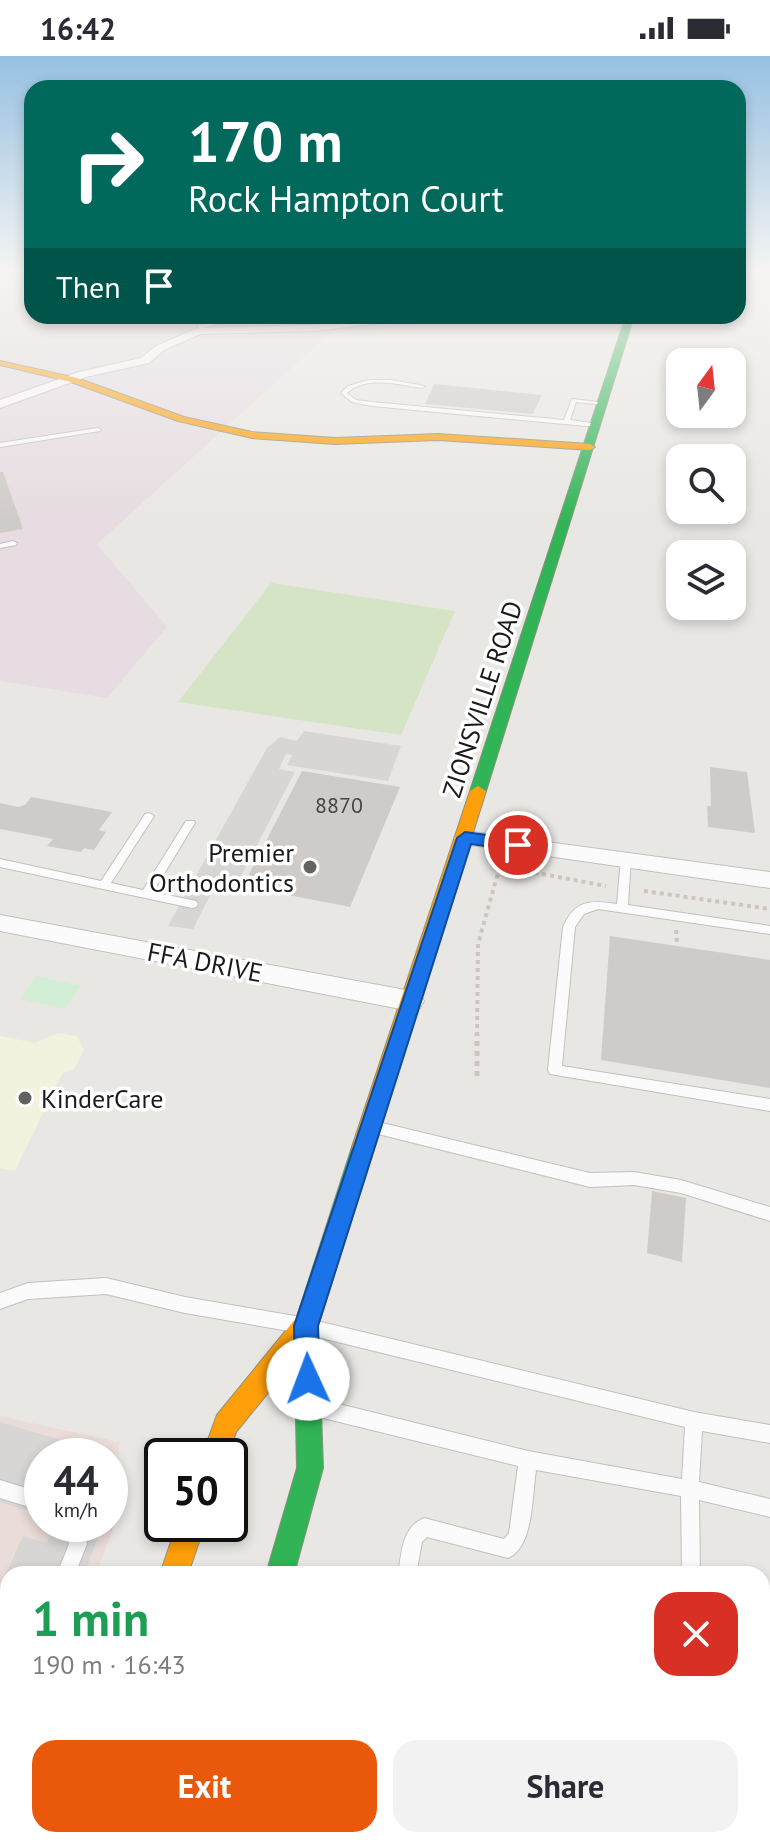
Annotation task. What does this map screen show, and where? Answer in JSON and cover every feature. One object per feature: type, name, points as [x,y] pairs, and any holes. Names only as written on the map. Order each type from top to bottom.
[{"type":"main road","name":"ZIONSVILLE ROAD","points":[[282,1566],[310,1468],[306,1326],[618,355]]},
{"type":"main road","points":[[0,363],[107,390],[181,419],[283,439],[366,441],[438,437],[590,447]]},
{"type":"main road","name":"ZIONSVILLE ROAD","points":[[221,1438],[226,1424],[306,1326]]},
{"type":"main road","points":[[177,1566],[185,1542]]},
{"type":"street","points":[[0,404],[70,379],[145,361],[152,355]]},
{"type":"street","points":[[465,838],[770,880]]},
{"type":"street","name":"FFA DRIVE","points":[[0,923],[411,1001]]},
{"type":"lane","points":[[422,386],[361,383],[347,388],[344,393],[354,401],[372,404],[597,425]]},
{"type":"lane","points":[[566,422],[574,400],[604,403]]},
{"type":"lane","points":[[0,445],[98,430]]},
{"type":"lane","points":[[0,546],[13,543]]},
{"type":"lane","points":[[104,885],[149,816]]},
{"type":"lane","points":[[146,894],[190,823]]},
{"type":"lane","points":[[622,909],[626,859]]},
{"type":"lane","points":[[0,863],[192,904]]},
{"type":"lane","points":[[770,930],[598,905],[574,914],[569,927],[555,1070],[770,1105]]},
{"type":"lane","points":[[371,1127],[590,1180],[616,1176],[719,1197],[770,1214]]},
{"type":"lane","points":[[0,1301],[28,1291],[106,1286],[185,1305],[306,1326],[694,1421],[770,1434]]},
{"type":"lane","points":[[309,1406],[528,1460],[690,1489],[770,1508]]},
{"type":"lane","points":[[691,1566],[690,1489],[694,1421]]},
{"type":"lane","points":[[409,1566],[414,1537],[424,1527],[508,1549],[518,1537],[528,1460]]},
{"type":"lane","points":[[0,1489],[24,1496]]},
{"type":"lane","points":[[69,1566],[78,1542]]},
{"type":"path","points":[[477,1076],[478,944],[500,866],[608,886]]},
{"type":"path","points":[[644,891],[770,909]]},
{"type":"shaded area","points":[[0,355],[306,355],[97,544],[167,627],[107,698],[0,681]]},
{"type":"shaded area","points":[[304,731],[401,746],[388,781],[287,765],[292,755],[286,754],[279,769],[295,772],[239,880],[223,877],[218,880],[193,929],[168,926],[267,748],[280,737],[297,741]]},
{"type":"shaded area","points":[[36,976],[80,986],[65,1009],[21,999]]},
{"type":"shaded area","name":"KinderCare","points":[[58,1033],[77,1036],[84,1050],[75,1068],[62,1074],[15,1171],[0,1168],[0,1036],[35,1043]]},
{"type":"shaded area","points":[[0,1416],[101,1438],[24,1438],[24,1542],[108,1542],[99,1566],[0,1566]]},
{"type":"shaded area","points":[[0,1422],[54,1438],[24,1438],[24,1509],[0,1502]]},
{"type":"shaded area","points":[[23,1536],[24,1542],[96,1542],[87,1566],[10,1566]]},
{"type":"green space","points":[[271,583],[455,611],[401,735],[178,702]]},
{"type":"building","points":[[434,384],[542,395],[533,414],[425,404]]},
{"type":"building","points":[[0,472],[3,472],[23,529],[0,533]]},
{"type":"building","points":[[710,767],[747,772],[755,833],[708,827]]},
{"type":"building","points":[[302,771],[400,787],[350,907],[243,886]]},
{"type":"building","points":[[31,797],[112,812],[99,830],[106,832],[94,850],[84,848],[81,852],[47,846],[53,839],[0,829],[0,803],[18,807],[25,805]]},
{"type":"building","points":[[610,936],[770,960],[770,1088],[601,1060]]},
{"type":"building","points":[[652,1191],[686,1198],[682,1262],[647,1253]]},
{"type":"traffic: fast","points":[[478,791],[618,355]]},
{"type":"traffic: fast","points":[[282,1566],[310,1468],[306,1326],[363,1147]]},
{"type":"traffic: slow","points":[[0,363],[74,380],[181,419],[252,435],[335,441],[438,437],[590,447]]},
{"type":"traffic: slow","points":[[363,1147],[478,791]]},
{"type":"traffic: slow","points":[[221,1438],[226,1424],[306,1326]]},
{"type":"traffic: slow","points":[[177,1566],[185,1542]]},
{"type":"place","name":"Premier Orthodontics","points":[[310,867]]},
{"type":"place","name":"KinderCare","points":[[25,1098]]},
{"type":"route","points":[[308,1379],[306,1326],[465,838],[518,845]]}]
